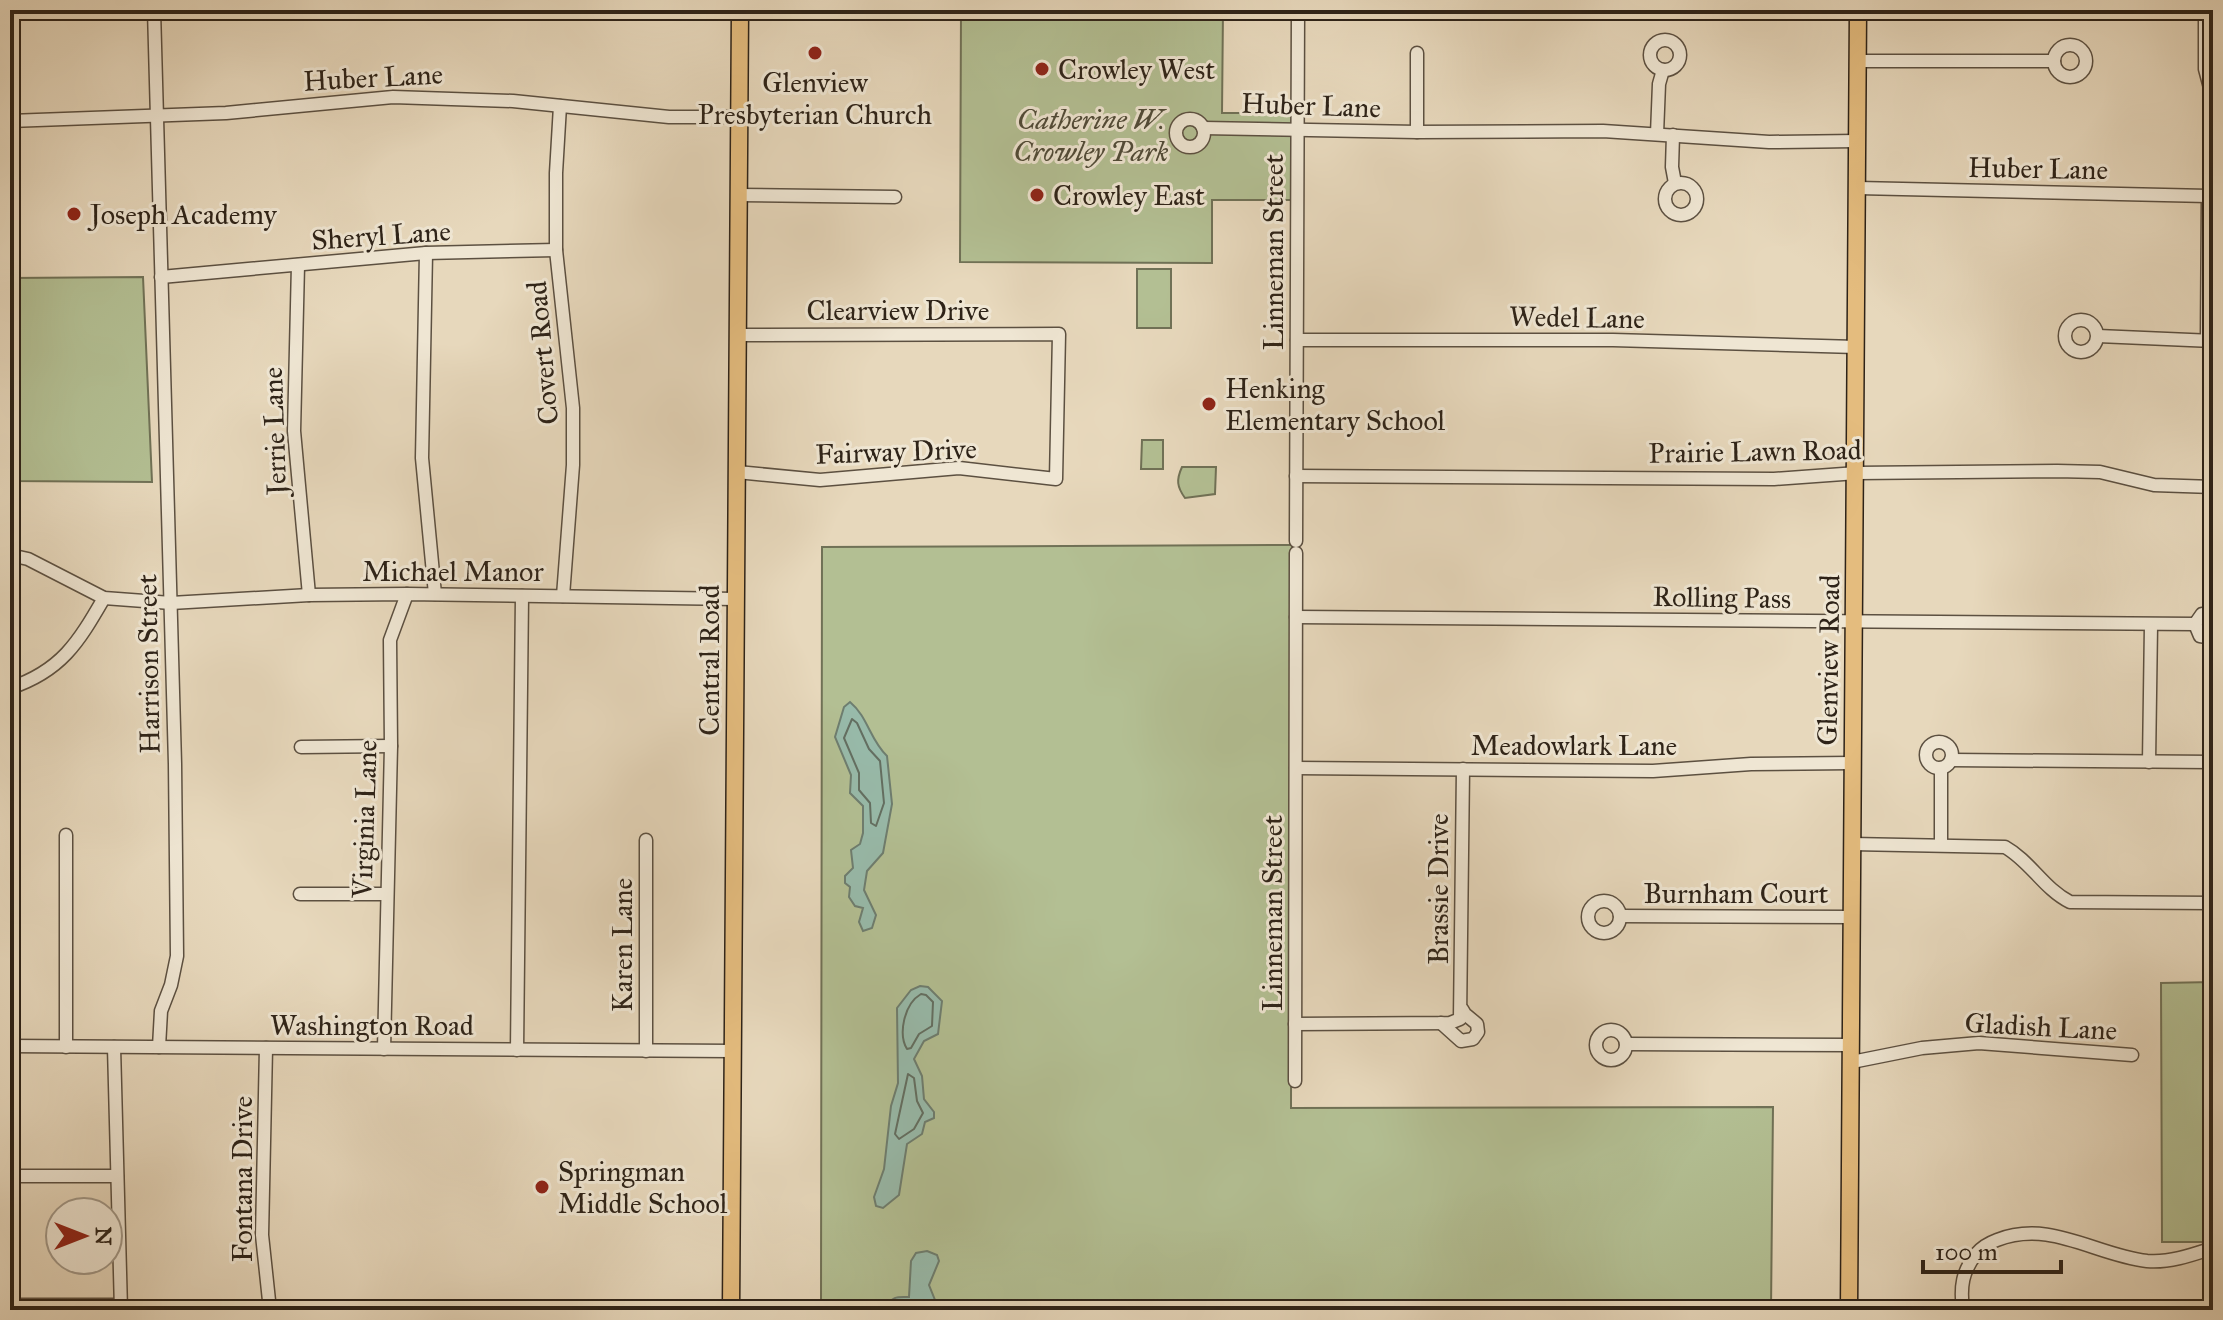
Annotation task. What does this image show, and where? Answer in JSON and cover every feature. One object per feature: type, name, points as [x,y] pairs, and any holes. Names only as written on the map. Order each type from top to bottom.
[{"type":"main road","name":"Central Road","points":[[731,1310],[740,10]]},
{"type":"main road","name":"Glenview Road","points":[[1849,1310],[1858,10]]},
{"type":"street","name":"Harrison Street","points":[[154,10],[171,603],[177,956],[161,1011],[159,1047]]},
{"type":"street","name":"Linneman Street","points":[[1295,1081],[1298,10]]},
{"type":"street","points":[[2205,10],[2205,69],[2213,99]]},
{"type":"street","name":"Huber Lane","points":[[1417,53],[1417,132]]},
{"type":"street","points":[[1858,61],[2054,61]]},
{"type":"street","points":[[1657,134],[1659,84],[1663,70]]},
{"type":"street","name":"Huber Lane","points":[[10,121],[157,117],[393,97],[455,97],[669,117],[739,117]]},
{"type":"street","name":"Covert Road","points":[[560,106],[556,250],[573,408],[570,526],[563,596]]},
{"type":"street","name":"Huber Lane","points":[[1203,128],[1417,132],[1551,130],[1769,142],[1857,141]]},
{"type":"street","points":[[1673,135],[1675,183]]},
{"type":"street","name":"Huber Lane","points":[[1858,188],[2211,193]]},
{"type":"street","points":[[2098,336],[2210,341],[2211,193]]},
{"type":"street","points":[[738,195],[895,197]]},
{"type":"street","name":"Sheryl Lane","points":[[161,277],[426,253],[556,250]]},
{"type":"street","points":[[426,253],[422,458],[435,594]]},
{"type":"street","name":"Jerrie Lane","points":[[298,265],[294,431],[309,595]]},
{"type":"street","name":"Clearview Drive","points":[[738,335],[1059,334],[1056,479]]},
{"type":"street","name":"Wedel Lane","points":[[1297,340],[1613,340],[1856,347]]},
{"type":"street","name":"Fairway Drive","points":[[737,472],[820,480],[959,468],[1056,479]]},
{"type":"street","name":"Prairie Lawn Road","points":[[1296,476],[1774,479],[1857,473],[2100,472],[2154,485],[2213,487]]},
{"type":"street","points":[[10,555],[28,559],[104,598],[83,634],[61,661],[29,682],[10,688]]},
{"type":"street","name":"Michael Manor","points":[[104,598],[171,603],[309,595],[407,594],[736,599]]},
{"type":"street","name":"Virginia Lane","points":[[384,1049],[385,894],[391,746],[390,640],[407,594]]},
{"type":"street","points":[[517,1050],[522,596]]},
{"type":"street","name":"Rolling Pass","points":[[1296,617],[2151,625],[2195,624],[2202,614],[2213,614]]},
{"type":"street","points":[[2195,624],[2200,636],[2213,638]]},
{"type":"street","points":[[2149,762],[2151,625]]},
{"type":"street","points":[[301,747],[391,746]]},
{"type":"street","points":[[1941,845],[1946,764],[2213,762]]},
{"type":"street","name":"Meadowlark Lane","points":[[1296,768],[1653,771],[1751,764],[1852,763]]},
{"type":"street","name":"Brassie Drive","points":[[1446,1023],[1458,1039],[1466,1042],[1478,1032],[1477,1024],[1462,1009],[1463,769]]},
{"type":"street","points":[[66,835],[66,1047]]},
{"type":"street","name":"Karen Lane","points":[[646,840],[646,1051]]},
{"type":"street","points":[[1852,844],[2005,847],[2014,852],[2059,897],[2070,902],[2213,903]]},
{"type":"street","points":[[300,894],[385,894]]},
{"type":"street","name":"Burnham Court","points":[[1620,916],[1852,917]]},
{"type":"street","points":[[1295,1024],[1446,1023],[1460,1019],[1462,1009]]},
{"type":"street","name":"Gladish Lane","points":[[1626,1044],[1852,1054],[1979,1043],[2132,1055]]},
{"type":"street","name":"Washington Road","points":[[10,1046],[733,1051]]},
{"type":"street","points":[[10,1305],[121,1308],[114,1047]]},
{"type":"street","name":"Fontana Drive","points":[[266,1048],[262,1235],[270,1310]]},
{"type":"street","points":[[10,1176],[117,1176]]},
{"type":"street","points":[[1963,1310],[1960,1292],[1962,1276],[1984,1246],[2006,1237],[2034,1231],[2149,1261],[2178,1258],[2213,1248]]},
{"type":"green space","name":"Catherine W. Crowley Park","points":[[961,10],[1223,10],[1222,113],[1292,113],[1292,200],[1212,200],[1212,263],[960,262]]},
{"type":"green space","points":[[1137,269],[1171,269],[1171,328],[1137,328]]},
{"type":"green space","points":[[143,277],[152,482],[10,481],[10,278]]},
{"type":"green space","points":[[1142,440],[1163,440],[1163,469],[1141,469]]},
{"type":"green space","points":[[1182,467],[1216,467],[1215,494],[1185,498],[1178,483]]},
{"type":"green space","points":[[1292,545],[1291,1108],[1773,1107],[1771,1310],[821,1310],[822,547]]},
{"type":"green space","points":[[2213,982],[2210,1242],[2162,1242],[2161,983]]},
{"type":"water","points":[[850,702],[887,756],[892,804],[883,853],[867,871],[864,890],[876,915],[872,928],[863,931],[859,922],[863,908],[855,906],[849,897],[850,887],[845,883],[845,876],[853,868],[851,850],[860,844],[863,833],[863,806],[850,793],[851,775],[835,737],[844,707]]},
{"type":"water","points":[[928,987],[942,1001],[938,1034],[924,1041],[914,1059],[922,1076],[924,1099],[934,1112],[934,1118],[925,1122],[922,1134],[907,1144],[899,1195],[883,1208],[876,1206],[874,1197],[884,1169],[891,1106],[898,1083],[897,1008],[911,990]]},
{"type":"water","points":[[927,1251],[937,1255],[939,1261],[929,1285],[939,1310],[889,1308],[893,1299],[909,1297],[911,1261],[916,1253]]},
{"type":"place","name":"Glenview Presbyterian Church","points":[[815,53]]},
{"type":"place","name":"Crowley West","points":[[1042,69]]},
{"type":"place","name":"Crowley East","points":[[1037,195]]},
{"type":"place","name":"Joseph Academy","points":[[74,214]]},
{"type":"place","name":"Henking Elementary School","points":[[1209,404]]},
{"type":"place","name":"Springman Middle School","points":[[542,1187]]}]
